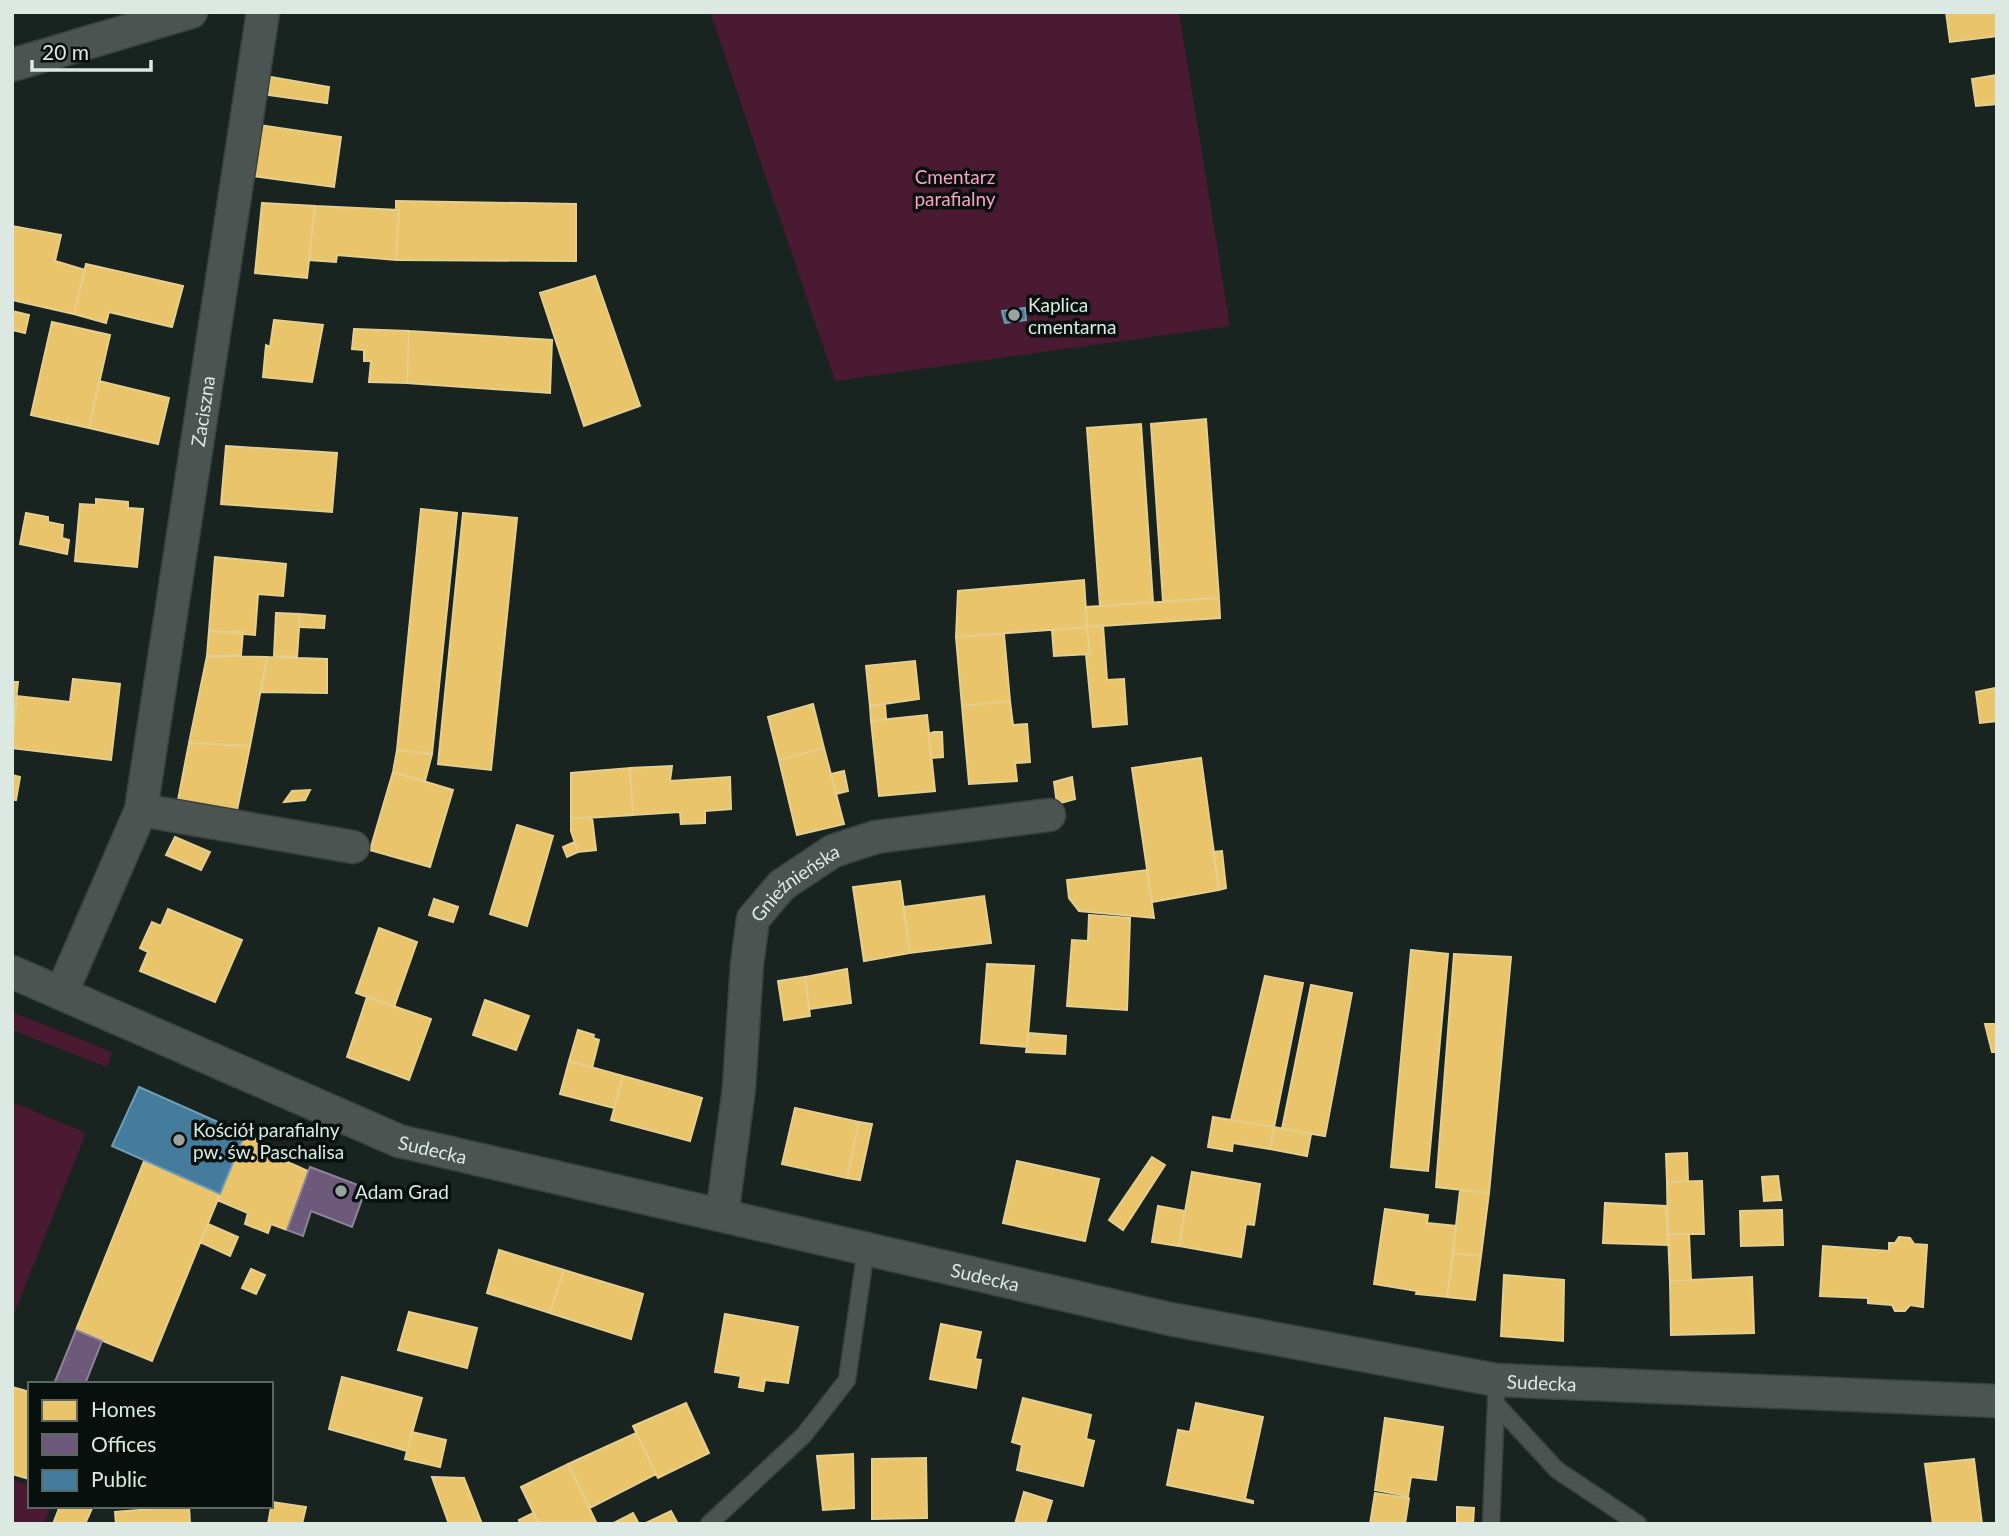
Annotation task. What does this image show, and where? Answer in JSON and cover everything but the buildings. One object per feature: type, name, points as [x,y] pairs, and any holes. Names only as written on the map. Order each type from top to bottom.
[{"type":"street","points":[[12,65],[191,12]]},
{"type":"street","name":"Zaciszna","points":[[62,992],[141,810],[263,12]]},
{"type":"street","points":[[141,810],[353,847]]},
{"type":"street","name":"Gnieźnieńska","points":[[722,1215],[739,1088],[747,964],[753,919],[782,885],[833,851],[876,837],[1049,814]]},
{"type":"street","name":"Sudecka","points":[[12,972],[399,1141],[1496,1392],[1997,1401]]},
{"type":"lane","points":[[709,1524],[804,1435],[847,1380],[866,1249]]},
{"type":"lane","points":[[1491,1524],[1496,1392]]},
{"type":"lane","points":[[1496,1392],[1557,1469],[1638,1524]]},
{"type":"green space","name":"Cmentarz parafialny","points":[[710,12],[1179,12],[1230,326],[835,381]]},
{"type":"green space","points":[[12,1012],[112,1052],[107,1067],[12,1030]]},
{"type":"green space","points":[[12,1102],[86,1133],[12,1319]]},
{"type":"green space","points":[[12,1480],[28,1484],[28,1508],[50,1508],[44,1524],[12,1524]]},
{"type":"place","name":"Kaplica cmentarna","points":[[1014,315]]},
{"type":"place","name":"Kościół parafialny pw. św. Paschalisa","points":[[179,1140]]},
{"type":"place","name":"Adam Grad","points":[[341,1191]]}]
